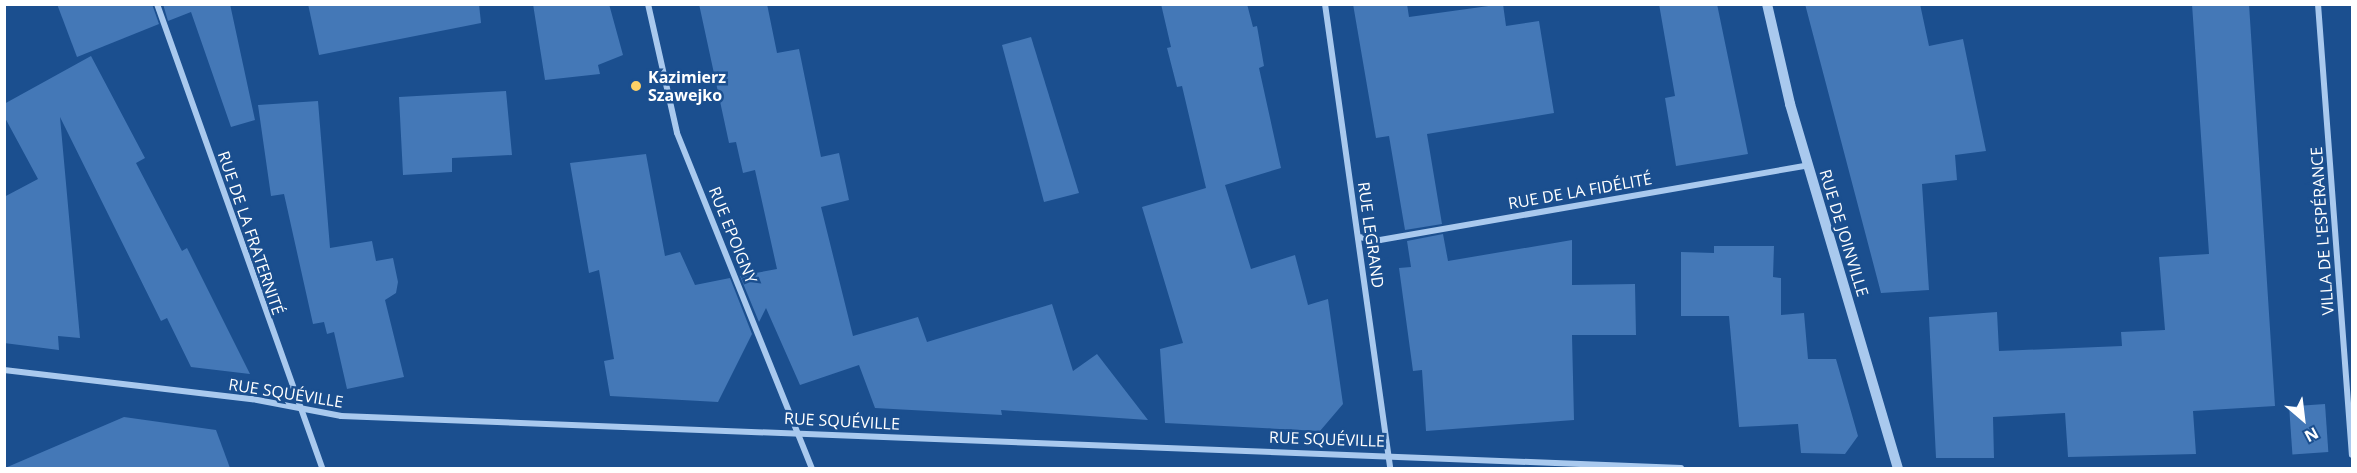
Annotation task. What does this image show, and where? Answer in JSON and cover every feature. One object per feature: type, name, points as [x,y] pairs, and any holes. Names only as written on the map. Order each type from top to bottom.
[{"type":"street","name":"RUE DE LA FRATERNITÉ","points":[[157,4],[299,411],[322,468]]},
{"type":"street","name":"RUE EPOIGNY","points":[[648,4],[677,133],[812,468]]},
{"type":"street","name":"RUE LEGRAND","points":[[1324,4],[1390,468]]},
{"type":"street","name":"RUE DE JOINVILLE","points":[[1767,4],[1808,165],[1899,468]]},
{"type":"street","name":"VILLA DE L'ESPÉRANCE","points":[[2318,4],[2352,455]]},
{"type":"street","name":"RUE DE LA FIDÉLITÉ","points":[[1358,237],[1380,240],[1808,165]]},
{"type":"street","name":"RUE SQUÉVILLE","points":[[4,370],[252,399],[299,411],[341,416],[1681,468]]},
{"type":"building","points":[[57,4],[152,4],[159,24],[77,57]]},
{"type":"building","points":[[163,4],[230,4],[255,120],[231,127],[191,12],[168,21]]},
{"type":"building","points":[[308,4],[479,4],[481,23],[319,55]]},
{"type":"building","points":[[533,4],[609,4],[623,55],[598,65],[600,74],[545,80]]},
{"type":"building","points":[[699,4],[767,4],[777,53],[799,49],[821,157],[839,153],[849,200],[821,207],[853,336],[918,317],[927,342],[1052,304],[1073,371],[1097,354],[1148,420],[1001,410],[1002,415],[875,408],[859,365],[800,385],[766,308],[759,322],[740,276],[777,269],[755,170],[743,173],[736,142],[729,143]]},
{"type":"building","points":[[1161,4],[1247,4],[1253,27],[1257,26],[1264,66],[1259,68],[1281,168],[1225,185],[1251,269],[1295,255],[1308,305],[1328,299],[1343,404],[1320,431],[1165,423],[1160,349],[1183,343],[1142,207],[1206,188],[1182,86],[1177,87],[1167,48],[1171,47]]},
{"type":"building","points":[[1353,4],[1407,4],[1409,17],[1503,4],[1506,26],[1539,21],[1554,113],[1427,134],[1442,224],[1405,230],[1389,136],[1376,138]]},
{"type":"building","points":[[1659,4],[1717,4],[1748,154],[1676,166],[1665,98],[1675,96]]},
{"type":"building","points":[[1805,4],[1920,4],[1929,46],[1963,39],[1986,151],[1955,155],[1957,180],[1922,184],[1929,290],[1881,293]]},
{"type":"building","points":[[2192,4],[2249,4],[2275,406],[2193,411],[2196,454],[2068,457],[2065,413],[1993,417],[1994,458],[1936,458],[1929,317],[1997,312],[1999,351],[2122,346],[2121,332],[2165,330],[2159,257],[2209,254]]},
{"type":"building","points":[[1031,37],[1079,193],[1044,202],[1002,45]]},
{"type":"building","points":[[91,56],[145,158],[136,163],[182,251],[187,248],[250,374],[191,367],[167,318],[161,321],[60,117],[80,338],[58,336],[59,350],[4,343],[4,197],[38,179],[4,116],[4,104]]},
{"type":"building","points":[[506,91],[512,155],[452,158],[452,172],[403,175],[399,97]]},
{"type":"building","points":[[318,101],[330,248],[372,241],[376,261],[393,258],[398,282],[396,293],[385,300],[404,377],[347,389],[334,332],[327,334],[324,322],[313,324],[284,194],[271,196],[258,105]]},
{"type":"building","points":[[646,154],[665,256],[680,252],[695,285],[730,278],[752,334],[718,402],[610,396],[604,361],[614,359],[599,270],[589,273],[570,163]]},
{"type":"building","points":[[1443,234],[1448,261],[1572,240],[1572,285],[1635,284],[1636,335],[1572,335],[1574,420],[1426,431],[1422,370],[1413,371],[1399,268],[1411,267],[1407,241]]},
{"type":"building","points":[[1714,246],[1774,246],[1773,277],[1781,278],[1781,315],[1804,313],[1808,359],[1836,359],[1858,436],[1845,454],[1801,453],[1798,424],[1739,427],[1729,316],[1681,316],[1681,252],[1714,253]]},
{"type":"building","points":[[2325,404],[2328,452],[2292,454],[2289,407]]},
{"type":"building","points":[[124,417],[216,430],[230,468],[5,468]]},
{"type":"place","name":"Kazimierz Szawejko","points":[[636,86]]}]
